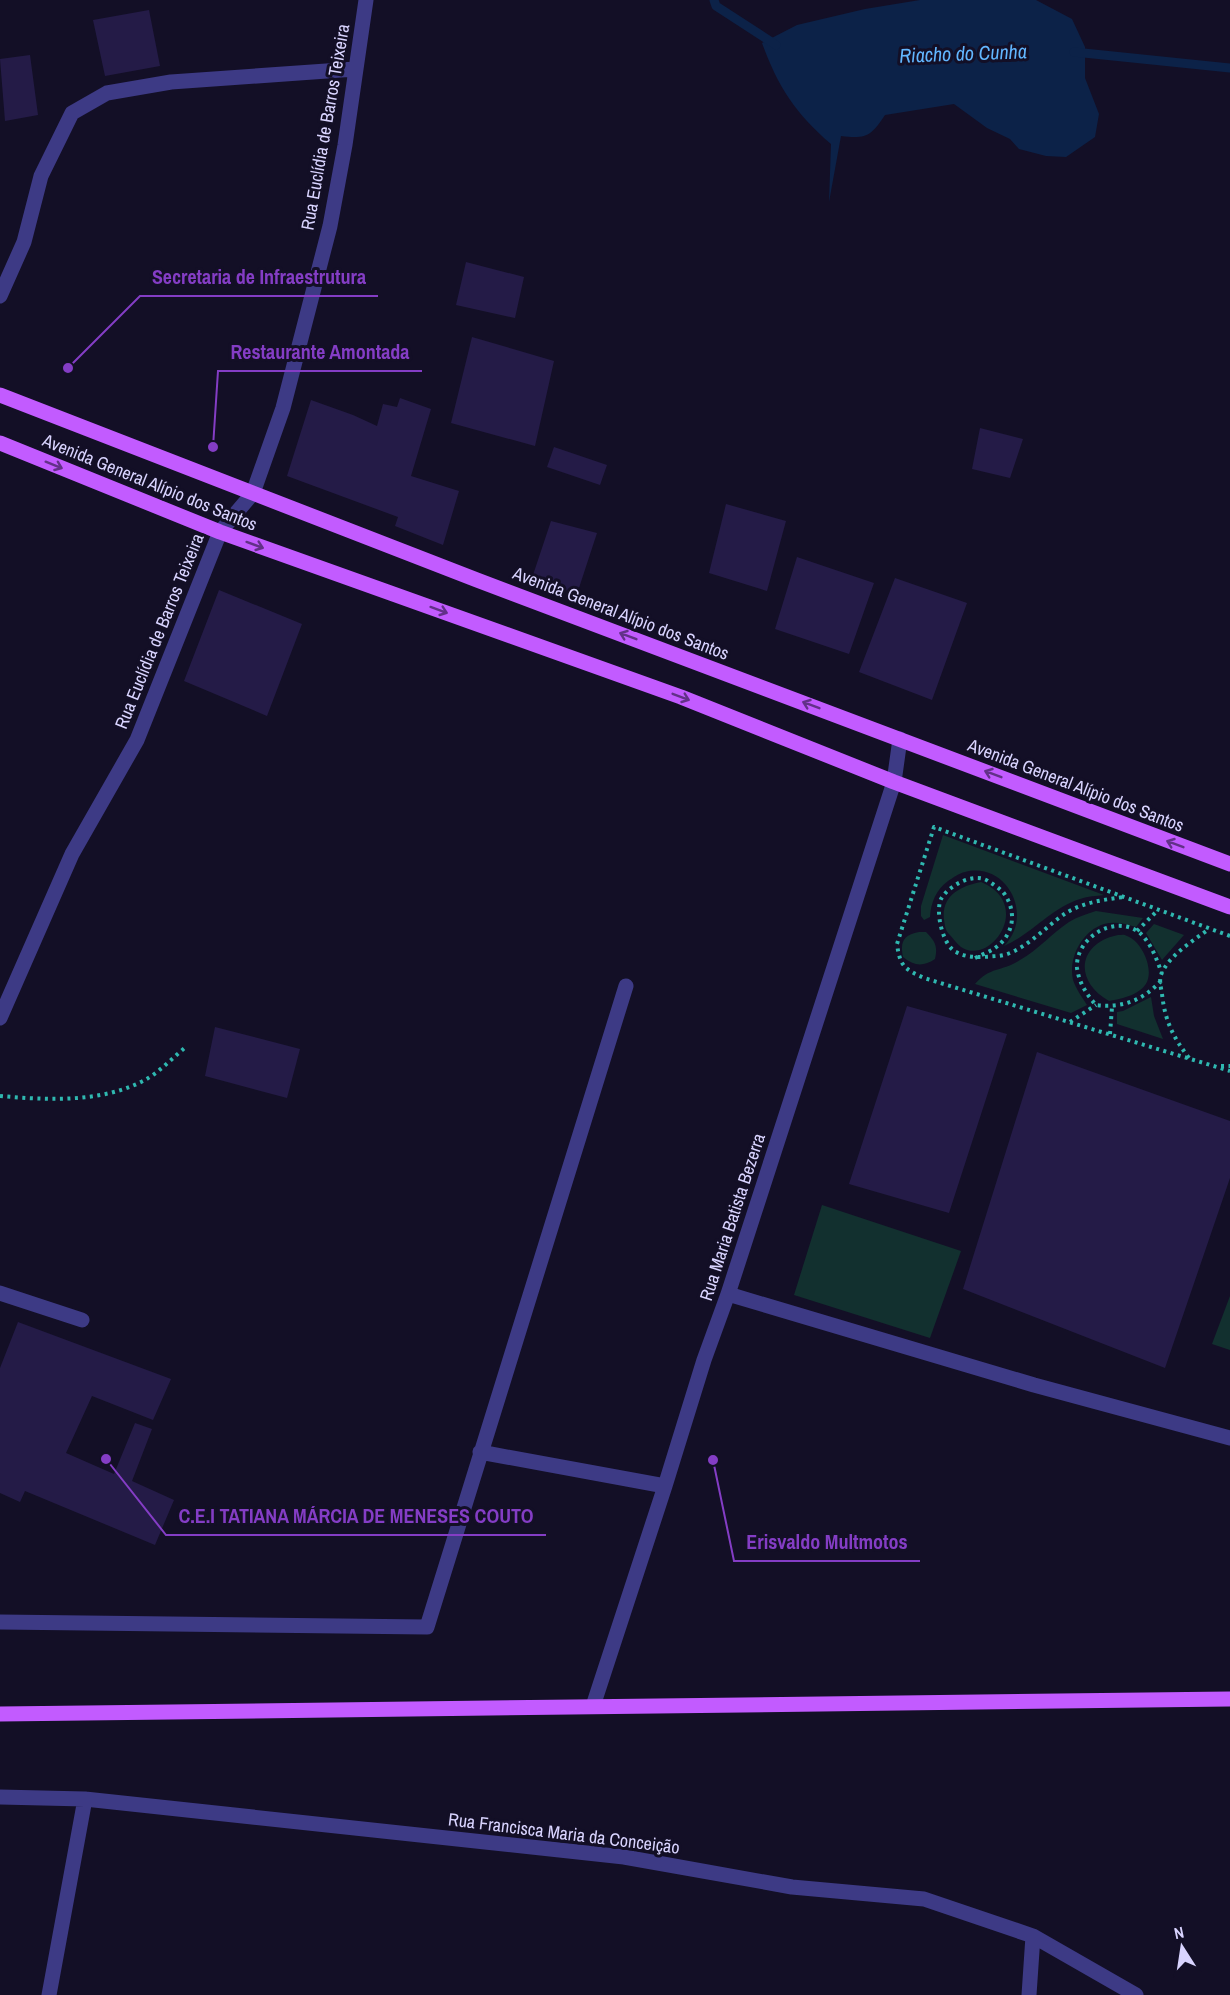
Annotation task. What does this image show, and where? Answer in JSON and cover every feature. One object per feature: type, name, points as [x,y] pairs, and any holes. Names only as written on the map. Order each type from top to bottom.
[{"type":"main road","name":"Avenida General Alípio dos Santos","points":[[0,395],[1230,864]]},
{"type":"main road","name":"Avenida General Alípio dos Santos","points":[[0,443],[220,532],[681,697],[894,782],[1230,907]]},
{"type":"main road","points":[[0,1714],[1230,1699]]},
{"type":"street","name":"Rua Euclídia de Barros Teixeira","points":[[0,1018],[72,854],[137,740],[220,532],[253,493],[283,408],[330,226],[345,145],[366,0]]},
{"type":"street","points":[[0,296],[24,242],[40,176],[72,113],[107,93],[171,82],[355,69]]},
{"type":"street","name":"Rua Maria Batista Bezerra","points":[[593,1706],[894,782],[900,739]]},
{"type":"street","points":[[0,1622],[427,1627],[626,986]]},
{"type":"street","points":[[0,1293],[82,1320]]},
{"type":"street","points":[[728,1294],[1034,1385],[1230,1438]]},
{"type":"street","points":[[480,1452],[665,1486]]},
{"type":"street","name":"Rua Francisca Maria da Conceição","points":[[0,1797],[85,1799],[624,1857],[792,1887],[924,1899],[1033,1936],[1136,1995]]},
{"type":"street","points":[[49,1995],[85,1799]]},
{"type":"street","points":[[1029,1995],[1033,1936]]},
{"type":"path","points":[[1230,936],[934,827],[897,944],[899,960],[906,970],[924,978],[1230,1071]]},
{"type":"path","points":[[975,958],[995,948],[1006,937],[1013,925],[1010,906],[1002,891],[984,878],[969,879],[950,888],[940,900],[939,919],[945,938],[954,952],[975,958],[1004,956],[1022,946],[1067,913],[1091,902],[1124,897]]},
{"type":"path","points":[[1137,931],[1158,910]]},
{"type":"path","points":[[1096,1005],[1086,993],[1080,979],[1077,967],[1081,951],[1102,928],[1122,926],[1137,931],[1143,936],[1157,959],[1162,974],[1164,1008],[1168,1027],[1189,1058]]},
{"type":"path","points":[[1162,974],[1185,945],[1210,929]]},
{"type":"path","points":[[1070,1022],[1096,1005],[1112,1007],[1132,1003],[1150,993],[1161,981]]},
{"type":"path","points":[[1110,1034],[1112,1007]]},
{"type":"path","points":[[0,1096],[71,1098],[111,1094],[145,1081],[187,1046]]},
{"type":"path","points":[[1214,1066],[1230,1066]]},
{"type":"green space","points":[[943,835],[1104,895],[1086,897],[1060,908],[1024,935],[1004,946],[1013,933],[1017,920],[1012,893],[1004,882],[993,875],[980,871],[965,872],[958,874],[940,888],[933,901],[930,917],[924,920],[921,916],[921,906]]},
{"type":"green space","points":[[981,882],[997,892],[1004,904],[1006,918],[1002,930],[994,941],[984,948],[973,951],[961,947],[948,933],[944,912],[949,898],[959,889]]},
{"type":"green space","points":[[1096,911],[1143,918],[1136,927],[1116,923],[1104,924],[1089,933],[1078,946],[1073,963],[1073,980],[1087,1005],[1071,1013],[975,984],[986,974],[1014,964],[1027,956],[1069,922]]},
{"type":"green space","points":[[1154,924],[1184,935],[1162,960],[1146,933]]},
{"type":"green space","points":[[926,932],[934,941],[935,959],[923,964],[915,964],[903,957],[903,943],[906,937]]},
{"type":"green space","points":[[1126,935],[1137,943],[1147,961],[1149,973],[1146,984],[1137,992],[1109,1001],[1097,993],[1090,983],[1085,973],[1085,964],[1088,954],[1095,946],[1105,939]]},
{"type":"green space","points":[[1151,997],[1154,1016],[1163,1039],[1117,1024],[1117,1012]]},
{"type":"green space","points":[[822,1205],[961,1251],[930,1338],[794,1295]]},
{"type":"green space","points":[[1230,1296],[1230,1350],[1212,1344]]},
{"type":"water","points":[[920,0],[1036,0],[1072,19],[1085,47],[1085,78],[1099,114],[1095,137],[1066,157],[1046,156],[1019,149],[1010,139],[987,128],[954,104],[885,115],[876,128],[868,134],[857,137],[841,136],[829,202],[831,144],[808,122],[789,99],[762,43],[797,25],[865,9]]},
{"type":"building","points":[[149,10],[160,66],[105,76],[93,20]]},
{"type":"building","points":[[30,55],[38,115],[5,121],[0,59]]},
{"type":"building","points":[[466,262],[524,277],[515,318],[456,305]]},
{"type":"building","points":[[472,337],[554,361],[535,446],[451,423]]},
{"type":"building","points":[[400,398],[431,409],[411,476],[459,491],[443,545],[395,526],[398,517],[287,476],[311,400],[377,426],[383,404],[397,407]]},
{"type":"building","points":[[980,428],[1023,439],[1010,478],[972,469]]},
{"type":"building","points":[[554,447],[607,465],[600,485],[547,467]]},
{"type":"building","points":[[726,504],[786,521],[767,591],[709,573]]},
{"type":"building","points":[[551,521],[597,533],[577,594],[532,578]]},
{"type":"building","points":[[797,557],[874,583],[849,654],[775,629]]},
{"type":"building","points":[[895,578],[967,603],[932,700],[859,672]]},
{"type":"building","points":[[219,590],[302,624],[267,716],[184,681]]},
{"type":"building","points":[[907,1006],[1007,1034],[949,1213],[849,1184]]},
{"type":"building","points":[[215,1027],[300,1049],[287,1098],[205,1076]]},
{"type":"building","points":[[1037,1052],[1230,1121],[1230,1178],[1165,1368],[963,1289]]},
{"type":"building","points":[[18,1322],[171,1379],[153,1420],[92,1396],[66,1453],[114,1474],[135,1423],[152,1429],[132,1481],[174,1500],[155,1545],[25,1491],[20,1502],[0,1493],[0,1368]]},
{"type":"waterway","name":"Riacho do Cunha","points":[[714,0],[716,6],[776,45]]},
{"type":"waterway","name":"Riacho do Cunha","points":[[1074,52],[1230,68]]},
{"type":"place","name":"Secretaria de Infraestrutura","points":[[68,368]]},
{"type":"place","name":"Restaurante Amontada","points":[[213,447]]},
{"type":"place","name":"C.E.I TATIANA MÁRCIA DE MENESES COUTO","points":[[106,1459]]},
{"type":"place","name":"Erisvaldo Multmotos","points":[[713,1460]]}]
